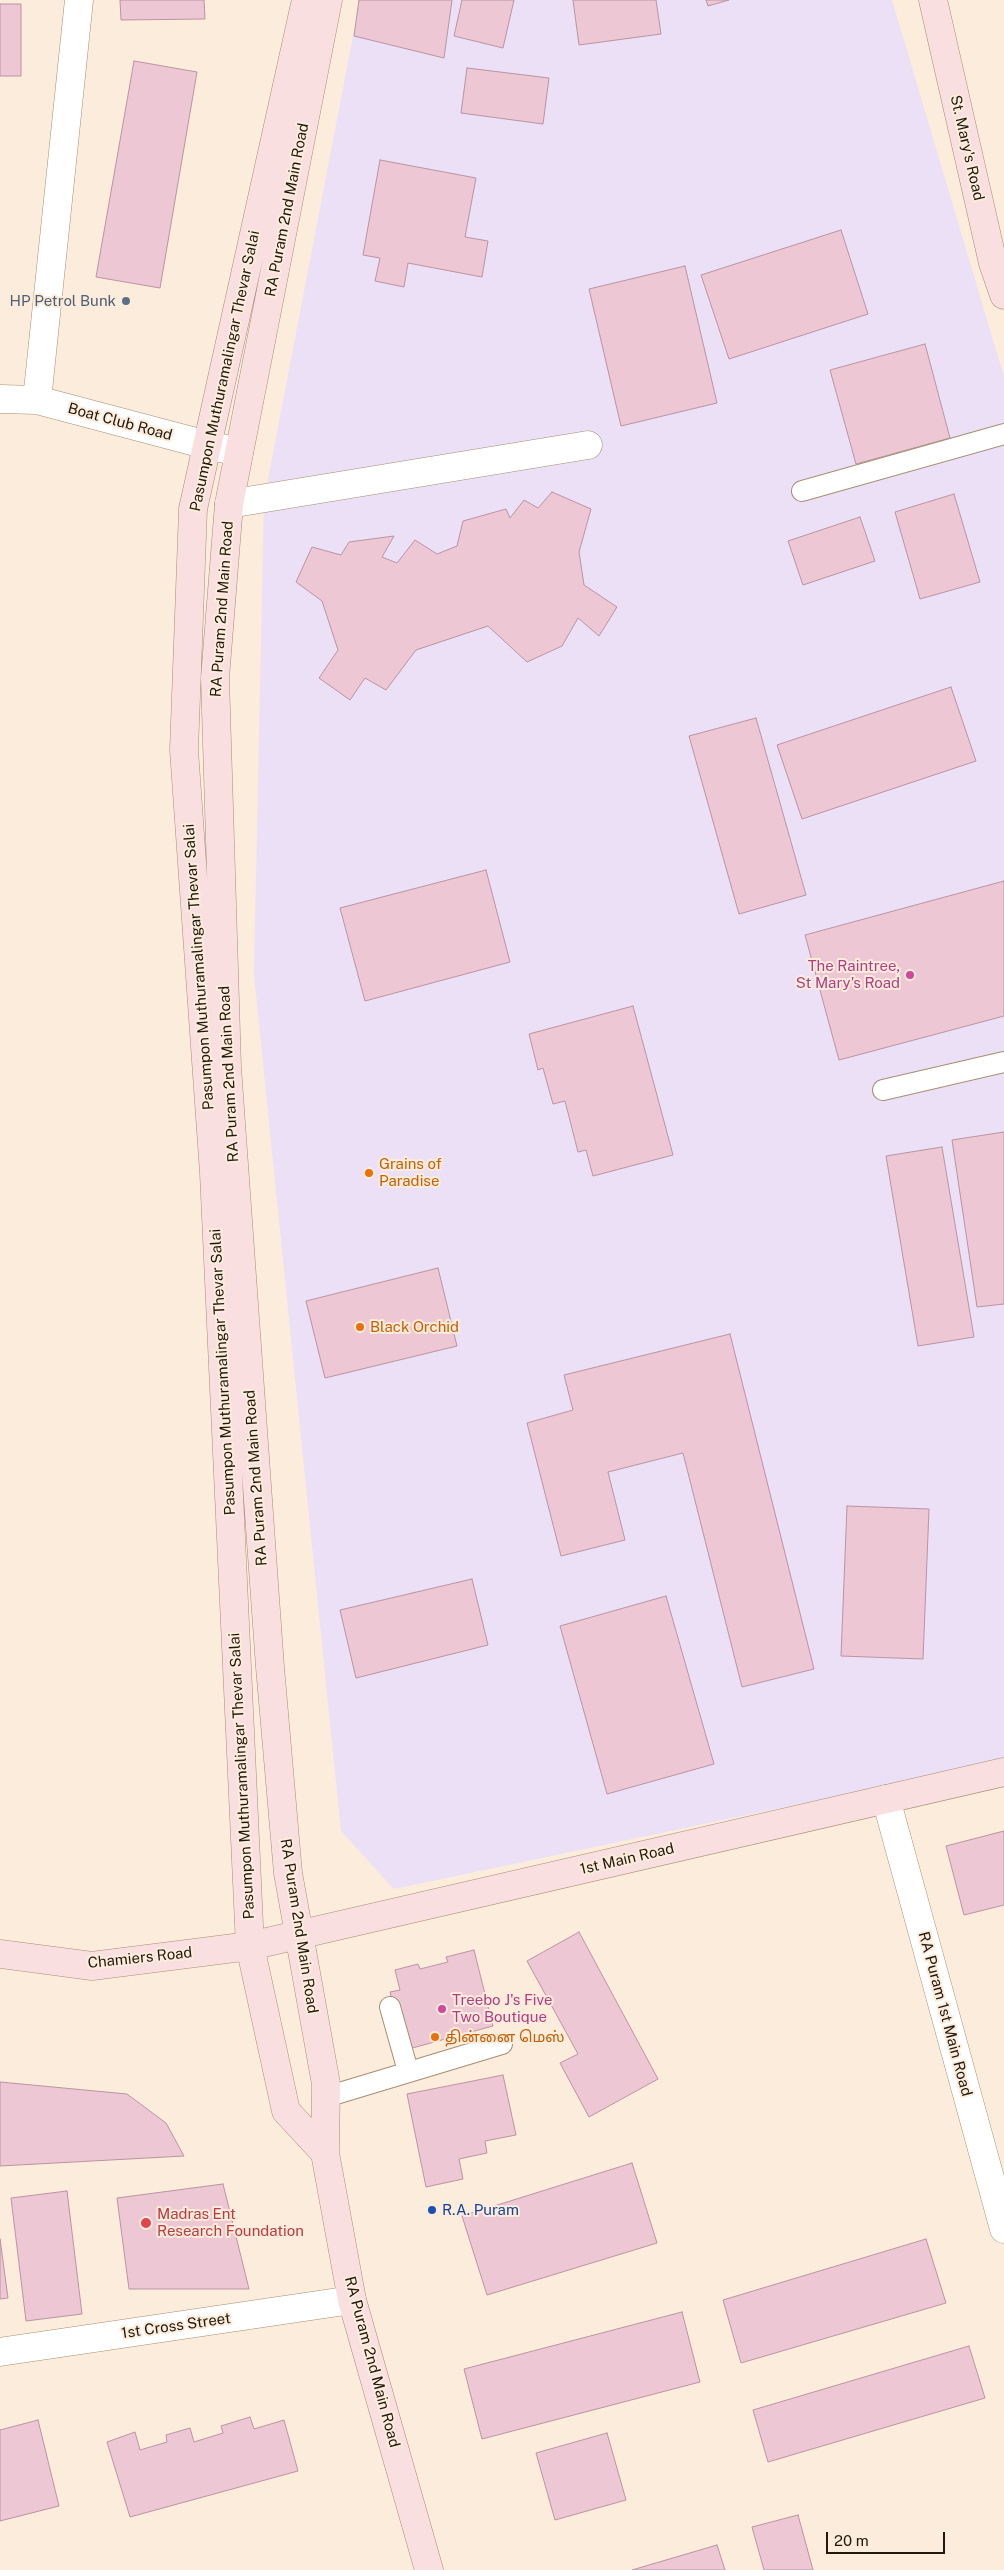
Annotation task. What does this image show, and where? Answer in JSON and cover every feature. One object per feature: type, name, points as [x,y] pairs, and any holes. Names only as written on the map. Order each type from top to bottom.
[{"type":"main road","name":"Pasumpon Muthuramalingar Thevar Salai","points":[[250,1946],[214,1173],[184,750],[193,509],[306,0]]},
{"type":"main road","name":"RA Puram 2nd Main Road","points":[[328,0],[229,504],[215,678],[227,1067],[270,1667],[288,1873],[326,2084],[325,2152],[352,2300],[429,2570]]},
{"type":"main road","name":"St. Mary's Road","points":[[933,0],[999,262],[1004,295]]},
{"type":"main road","name":"1st Main Road","points":[[250,1946],[1004,1772]]},
{"type":"main road","name":"Chamiers Road","points":[[0,1954],[92,1966],[250,1946]]},
{"type":"main road","points":[[250,1946],[286,2111],[325,2152]]},
{"type":"street","points":[[37,400],[79,0]]},
{"type":"street","name":"Boat Club Road","points":[[0,399],[37,400],[240,452]]},
{"type":"street","points":[[229,504],[588,445]]},
{"type":"street","name":"RA Puram 1st Main Road","points":[[886,1799],[1004,2229]]},
{"type":"street","name":"1st Cross Street","points":[[0,2352],[352,2300]]},
{"type":"lane","points":[[802,491],[1004,434]]},
{"type":"lane","points":[[883,1090],[1004,1062]]},
{"type":"lane","points":[[390,2007],[408,2071]]},
{"type":"lane","points":[[326,2097],[502,2044]]},
{"type":"shaded area","points":[[360,0],[892,0],[1004,377],[1004,1761],[394,1889],[341,1831],[254,974],[264,500]]},
{"type":"building","points":[[120,0],[204,0],[205,19],[121,20]]},
{"type":"building","points":[[359,0],[452,0],[444,58],[354,36]]},
{"type":"building","points":[[462,0],[514,0],[503,48],[454,36]]},
{"type":"building","points":[[573,0],[656,0],[661,34],[579,45]]},
{"type":"building","points":[[706,0],[729,0],[708,6]]},
{"type":"building","points":[[0,4],[21,4],[21,76],[0,76]]},
{"type":"building","points":[[134,61],[197,72],[160,288],[96,277]]},
{"type":"building","points":[[467,68],[549,78],[543,124],[461,113]]},
{"type":"building","points":[[380,160],[476,178],[465,237],[488,241],[482,277],[408,263],[404,287],[375,281],[380,258],[363,255]]},
{"type":"building","points":[[841,230],[868,314],[729,359],[701,275]]},
{"type":"building","points":[[685,266],[717,403],[621,426],[589,289]]},
{"type":"building","points":[[925,344],[950,438],[856,464],[830,370]]},
{"type":"building","points":[[552,492],[591,509],[579,552],[584,585],[617,607],[599,636],[578,618],[562,646],[527,662],[488,626],[416,650],[386,690],[365,678],[350,700],[319,678],[338,650],[322,601],[296,582],[312,547],[341,555],[349,542],[394,536],[382,557],[397,563],[415,540],[437,554],[457,546],[463,521],[506,509],[510,518],[524,500],[538,508]]},
{"type":"building","points":[[954,494],[980,582],[920,599],[895,512]]},
{"type":"building","points":[[860,517],[875,561],[803,585],[788,541]]},
{"type":"building","points":[[951,687],[976,761],[802,819],[777,745]]},
{"type":"building","points":[[756,718],[806,895],[739,914],[689,736]]},
{"type":"building","points":[[486,870],[510,962],[365,1001],[340,908]]},
{"type":"building","name":"The Raintree, St Mary's Road","points":[[1004,881],[1004,1016],[839,1060],[805,935]]},
{"type":"building","points":[[633,1006],[673,1155],[593,1176],[586,1150],[578,1152],[565,1101],[553,1104],[543,1068],[538,1070],[529,1034]]},
{"type":"building","points":[[1004,1132],[1004,1304],[977,1307],[952,1140]]},
{"type":"building","points":[[942,1147],[974,1337],[918,1346],[886,1156]]},
{"type":"building","points":[[438,1268],[457,1346],[325,1378],[306,1301]]},
{"type":"building","points":[[730,1334],[814,1669],[742,1687],[683,1453],[608,1472],[625,1540],[561,1556],[527,1423],[573,1410],[564,1375]]},
{"type":"building","points":[[847,1506],[929,1509],[923,1659],[841,1656]]},
{"type":"building","points":[[472,1579],[488,1645],[356,1678],[340,1610]]},
{"type":"building","points":[[666,1596],[714,1764],[607,1794],[560,1626]]},
{"type":"building","points":[[1004,1831],[1004,1905],[964,1915],[946,1846]]},
{"type":"building","points":[[579,1932],[658,2079],[589,2117],[560,2063],[578,2054],[527,1961]]},
{"type":"building","name":"Treebo J's Five Two Boutique","points":[[474,1950],[493,2026],[405,2050],[390,1992],[400,1990],[395,1970],[418,1964],[420,1969],[448,1962],[446,1957]]},
{"type":"building","points":[[503,2075],[516,2135],[485,2141],[487,2153],[459,2159],[463,2179],[426,2187],[407,2094]]},
{"type":"building","points":[[0,2082],[127,2094],[166,2123],[184,2156],[0,2166]]},
{"type":"building","points":[[632,2163],[657,2243],[487,2295],[462,2216]]},
{"type":"building","points":[[223,2184],[249,2289],[129,2289],[117,2198]]},
{"type":"building","points":[[67,2191],[82,2314],[26,2321],[11,2198]]},
{"type":"building","points":[[0,2239],[8,2298],[0,2299]]},
{"type":"building","points":[[926,2239],[946,2303],[741,2363],[723,2300]]},
{"type":"building","points":[[682,2312],[700,2382],[482,2439],[464,2369]]},
{"type":"building","points":[[969,2346],[985,2398],[768,2462],[753,2410]]},
{"type":"building","points":[[250,2417],[254,2429],[284,2420],[298,2471],[130,2517],[107,2442],[135,2432],[140,2450],[167,2442],[166,2435],[190,2428],[194,2442],[223,2433],[221,2426]]},
{"type":"building","points":[[38,2420],[59,2506],[0,2521],[0,2430]]},
{"type":"building","points":[[607,2433],[626,2500],[555,2520],[536,2453]]},
{"type":"building","points":[[798,2515],[813,2570],[764,2570],[752,2527]]},
{"type":"building","points":[[717,2545],[725,2570],[632,2570]]},
{"type":"place","name":"HP Petrol Bunk","points":[[126,301]]},
{"type":"place","name":"The Raintree, St Mary's Road","points":[[910,975]]},
{"type":"place","name":"Grains of Paradise","points":[[369,1173]]},
{"type":"place","name":"Black Orchid","points":[[360,1327]]},
{"type":"place","name":"Treebo J's Five Two Boutique","points":[[442,2009]]},
{"type":"place","name":"தின்னை மெஸ்","points":[[435,2037]]},
{"type":"place","name":"R.A. Puram","points":[[432,2210]]},
{"type":"place","name":"Madras Ent Research Foundation","points":[[146,2223]]}]
